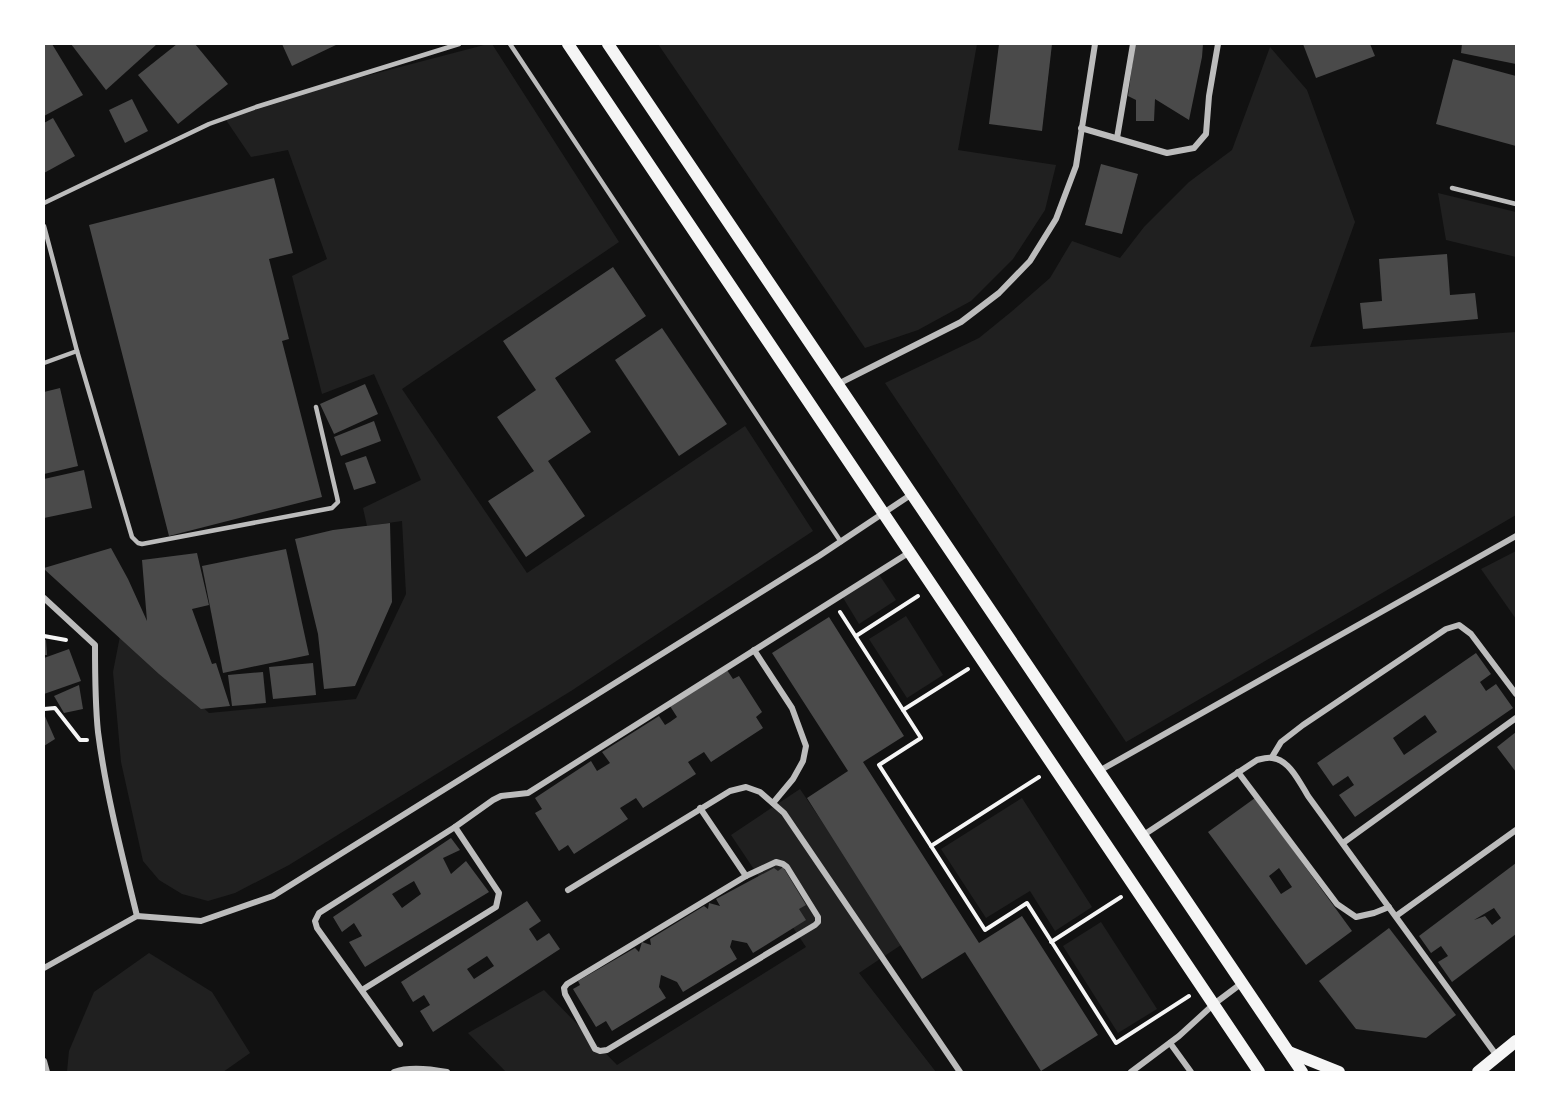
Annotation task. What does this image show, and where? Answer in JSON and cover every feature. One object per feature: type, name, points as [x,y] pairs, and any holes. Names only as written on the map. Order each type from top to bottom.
[{"type":"main road","points":[[568,44],[1259,1072]]},
{"type":"main road","points":[[608,44],[1302,1072]]},
{"type":"main road","points":[[1478,1072],[1516,1041]]},
{"type":"main road","points":[[1288,1052],[1339,1072]]},
{"type":"street","points":[[838,384],[961,322],[999,293],[1030,261],[1056,219],[1076,166],[1095,44]]},
{"type":"street","points":[[1117,138],[1133,44]]},
{"type":"street","points":[[1081,128],[1167,153],[1194,148],[1206,134],[1209,96],[1218,44]]},
{"type":"street","points":[[44,968],[137,916],[201,921],[273,896],[842,542],[912,494]]},
{"type":"street","points":[[1099,771],[1516,536]]},
{"type":"street","points":[[400,1044],[317,928],[315,921],[319,913],[501,796],[528,793],[910,552]]},
{"type":"street","points":[[44,598],[95,645],[99,739],[108,795],[137,916]]},
{"type":"street","points":[[1272,758],[1281,742],[1303,725],[1446,629],[1459,625],[1472,634],[1516,694]]},
{"type":"street","points":[[754,650],[792,708],[806,746],[803,761],[793,779],[773,803]]},
{"type":"street","points":[[1343,843],[1516,718]]},
{"type":"street","points":[[1142,836],[1257,760],[1272,758],[1283,762],[1498,1056]]},
{"type":"street","points":[[1238,772],[1337,904],[1356,917],[1389,907]]},
{"type":"street","points":[[568,890],[730,791],[746,787],[760,792],[784,813],[960,1072]]},
{"type":"street","points":[[700,808],[746,876]]},
{"type":"street","points":[[362,990],[496,907],[499,893],[455,827]]},
{"type":"street","points":[[1396,916],[1516,830]]},
{"type":"street","points":[[776,862],[783,864],[818,917],[818,922],[607,1050],[595,1049],[565,994],[564,988],[567,984],[746,876],[776,862]]},
{"type":"street","points":[[1131,1072],[1242,984]]},
{"type":"street","points":[[1170,1043],[1191,1072]]},
{"type":"street","points":[[44,1061],[47,1072]]},
{"type":"street","points":[[394,1072],[430,1069],[447,1072]]},
{"type":"lane","points":[[44,203],[209,124],[256,107],[459,44]]},
{"type":"lane","points":[[510,44],[842,542]]},
{"type":"lane","points":[[1452,188],[1516,204]]},
{"type":"lane","points":[[44,226],[77,351],[132,537],[138,543],[335,506],[338,497],[316,407]]},
{"type":"lane","points":[[44,363],[77,351]]},
{"type":"path","points":[[856,636],[933,587]]},
{"type":"path","points":[[833,601],[921,738],[879,765],[985,930],[1027,903],[1116,1043],[1202,988]]},
{"type":"path","points":[[903,710],[982,660]]},
{"type":"path","points":[[44,709],[55,708],[80,740],[99,739]]},
{"type":"path","points":[[931,846],[1054,767]]},
{"type":"path","points":[[1051,942],[1136,888]]},
{"type":"shaded area","points":[[492,44],[619,242],[402,389],[527,573],[745,426],[813,531],[571,691],[289,865],[235,893],[208,901],[182,894],[159,880],[143,861],[121,762],[113,672],[121,631],[209,713],[356,699],[406,594],[402,521],[367,526],[363,508],[421,480],[374,374],[322,394],[292,276],[327,259],[288,150],[251,157],[226,120],[274,100]]},
{"type":"shaded area","points":[[658,44],[977,44],[958,150],[1056,165],[1045,210],[1013,259],[971,301],[918,330],[865,348]]},
{"type":"shaded area","points":[[1270,47],[1307,90],[1355,222],[1310,347],[1516,332],[1516,515],[1126,742],[885,383],[979,338],[1050,278],[1072,241],[1120,258],[1144,227],[1189,182],[1232,150]]},
{"type":"shaded area","points":[[1438,193],[1516,212],[1516,257],[1446,240]]},
{"type":"shaded area","points":[[1516,551],[1516,619],[1481,569]]},
{"type":"shaded area","points":[[878,573],[896,600],[859,624],[842,596]]},
{"type":"shaded area","points":[[906,616],[943,675],[907,698],[869,639]]},
{"type":"shaded area","points":[[800,789],[904,943],[859,973],[936,1072],[506,1072],[468,1033],[544,990],[617,1065],[806,947],[731,835]]},
{"type":"shaded area","points":[[1022,798],[1092,907],[1055,931],[1030,891],[986,918],[941,849]]},
{"type":"shaded area","points":[[1101,922],[1157,1009],[1118,1033],[1063,946]]},
{"type":"shaded area","points":[[149,953],[212,992],[250,1053],[223,1072],[67,1072],[69,1051],[94,992]]},
{"type":"building","points":[[44,44],[52,44],[83,95],[44,116]]},
{"type":"building","points":[[71,44],[157,44],[106,90]]},
{"type":"building","points":[[177,44],[195,44],[228,84],[178,124],[138,75]]},
{"type":"building","points":[[282,44],[338,44],[292,66]]},
{"type":"building","points":[[999,44],[1052,44],[1042,131],[989,124]]},
{"type":"building","points":[[1135,44],[1203,44],[1189,120],[1155,99],[1154,121],[1136,121],[1136,100],[1128,96]]},
{"type":"building","points":[[1303,44],[1370,44],[1375,56],[1316,78]]},
{"type":"building","points":[[1462,44],[1516,44],[1516,64],[1461,53]]},
{"type":"building","points":[[1453,59],[1516,76],[1516,146],[1436,124]]},
{"type":"building","points":[[132,99],[148,131],[125,143],[109,110]]},
{"type":"building","points":[[53,118],[75,156],[44,173],[44,123]]},
{"type":"building","points":[[1101,164],[1138,174],[1122,234],[1085,225]]},
{"type":"building","points":[[274,178],[293,253],[269,259],[289,339],[282,341],[322,497],[169,536],[89,225]]},
{"type":"building","points":[[1447,254],[1450,295],[1475,293],[1478,319],[1363,329],[1360,303],[1382,301],[1379,259]]},
{"type":"building","points":[[613,267],[646,316],[555,378],[591,432],[548,461],[585,516],[526,557],[488,501],[534,471],[497,417],[536,390],[503,341]]},
{"type":"building","points":[[662,328],[727,424],[679,456],[615,360]]},
{"type":"building","points":[[365,384],[378,414],[334,434],[320,404]]},
{"type":"building","points":[[60,388],[78,466],[44,474],[44,392]]},
{"type":"building","points":[[374,421],[381,441],[341,456],[334,437]]},
{"type":"building","points":[[366,456],[376,483],[354,490],[345,463]]},
{"type":"building","points":[[84,470],[92,508],[44,518],[44,479]]},
{"type":"building","points":[[390,523],[392,602],[355,686],[324,689],[318,634],[295,539],[333,530]]},
{"type":"building","points":[[111,548],[147,621],[142,560],[197,553],[209,605],[192,609],[212,664],[216,663],[230,706],[201,709],[159,674],[44,569]]},
{"type":"building","points":[[286,549],[309,655],[223,673],[202,566]]},
{"type":"building","points":[[829,617],[904,736],[863,762],[979,943],[1022,916],[1098,1035],[1041,1071],[965,952],[922,979],[807,798],[848,771],[772,653]]},
{"type":"building","points":[[44,639],[46,640],[47,655],[44,655]]},
{"type":"building","points":[[69,649],[81,681],[44,694],[44,658]]},
{"type":"building","points":[[1476,653],[1491,674],[1480,682],[1486,691],[1496,684],[1513,708],[1355,817],[1339,795],[1354,785],[1348,776],[1333,786],[1317,763]],"holes":[[[1425,715],[1437,732],[1404,755],[1393,738]]]},
{"type":"building","points":[[313,663],[316,695],[273,699],[269,667]]},
{"type":"building","points":[[727,670],[733,679],[739,676],[762,712],[756,717],[763,728],[711,762],[704,752],[688,762],[696,774],[643,808],[636,798],[620,808],[628,819],[574,854],[568,845],[559,851],[535,813],[542,809],[535,798],[591,761],[597,771],[610,763],[602,752],[659,716],[665,725],[670,722],[677,717],[670,706]]},
{"type":"building","points":[[263,672],[266,703],[232,706],[228,675]]},
{"type":"building","points":[[79,685],[83,709],[64,713],[54,696]]},
{"type":"building","points":[[44,714],[55,739],[44,746]]},
{"type":"building","points":[[1516,732],[1516,772],[1497,747]]},
{"type":"building","points":[[1255,798],[1352,931],[1306,965],[1208,832]],"holes":[[[1279,868],[1292,887],[1281,894],[1269,876]]]},
{"type":"building","points":[[451,838],[460,850],[443,858],[451,874],[466,861],[489,892],[365,967],[349,942],[362,936],[354,923],[342,932],[333,917]],"holes":[[[414,881],[421,894],[402,908],[392,894]]]},
{"type":"building","points":[[1516,863],[1516,934],[1452,982],[1438,962],[1448,956],[1441,946],[1431,953],[1419,936]],"holes":[[[1494,908],[1501,918],[1492,925],[1485,916],[1474,920]]]},
{"type":"building","points":[[783,867],[806,905],[799,909],[806,920],[753,953],[747,943],[732,940],[730,947],[737,959],[683,992],[677,982],[661,975],[659,987],[666,998],[612,1031],[606,1021],[596,1027],[573,989],[580,985],[578,981],[635,948],[639,952],[642,942],[651,945],[650,939],[704,906],[708,909],[709,903],[720,906],[716,899],[774,868],[778,871]]},
{"type":"building","points":[[527,901],[541,921],[529,929],[537,941],[549,933],[560,949],[433,1032],[420,1011],[430,1005],[424,995],[413,1002],[401,982]],"holes":[[[487,956],[494,966],[474,979],[467,969]]]},
{"type":"building","points":[[1389,928],[1456,1015],[1426,1038],[1356,1029],[1319,981]]}]
